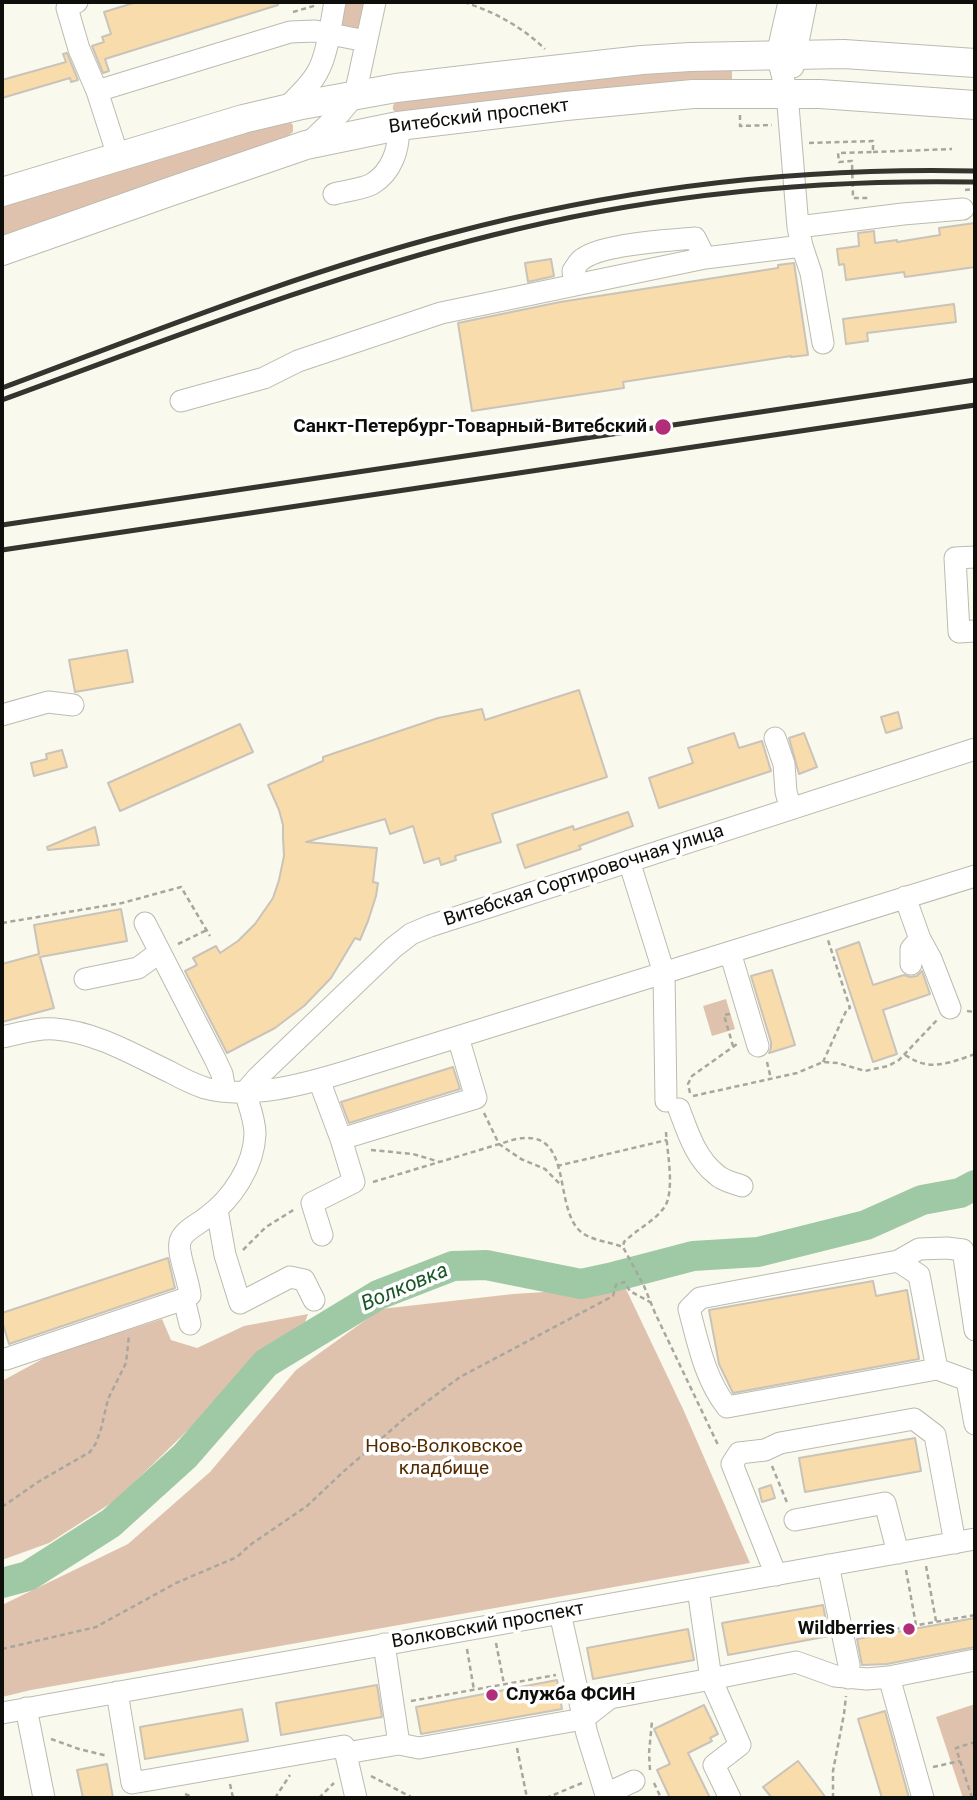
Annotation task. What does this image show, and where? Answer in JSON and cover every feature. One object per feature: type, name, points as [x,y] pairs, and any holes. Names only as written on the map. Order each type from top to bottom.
[{"type":"main road","name":"Витебский проспект","points":[[2,192],[243,119],[286,108],[396,89],[642,61],[844,54],[975,63]]},
{"type":"main road","points":[[396,89],[388,98],[386,109],[390,119],[398,126]]},
{"type":"main road","name":"Витебский проспект","points":[[2,251],[306,145],[398,126],[659,96],[716,93],[787,93],[975,105]]},
{"type":"street","points":[[77,2],[67,8],[118,156]]},
{"type":"street","points":[[286,108],[318,71],[335,2]]},
{"type":"street","points":[[306,145],[355,95],[374,2]]},
{"type":"street","points":[[789,2],[787,93],[800,236],[811,273],[823,343]]},
{"type":"street","points":[[786,55],[806,2]]},
{"type":"street","points":[[97,91],[290,32],[315,31],[366,41]]},
{"type":"street","points":[[334,194],[371,185],[384,173],[397,149],[398,126]]},
{"type":"street","points":[[181,401],[264,378],[298,362],[441,313],[705,258],[800,236],[855,219],[963,208]]},
{"type":"street","points":[[575,285],[573,271],[583,258],[606,249],[695,238],[705,258]]},
{"type":"street","points":[[975,557],[955,558],[959,632],[975,631]]},
{"type":"street","points":[[2,715],[48,702],[73,705]]},
{"type":"street","points":[[775,738],[784,764],[786,792],[791,809]]},
{"type":"street","name":"Витебская Сортировочная улица","points":[[235,1092],[258,1077],[411,934],[791,809],[859,778],[975,748]]},
{"type":"street","points":[[629,861],[664,973],[672,1105],[705,1164],[719,1177],[742,1186]]},
{"type":"street","points":[[2,1037],[52,1028],[75,1032],[107,1042],[205,1088],[235,1092],[277,1088],[319,1080],[975,876]]},
{"type":"street","points":[[905,898],[950,1008]]},
{"type":"street","points":[[6,1359],[190,1295],[180,1240],[217,1210],[239,1183],[252,1151],[255,1133],[253,1116],[222,1074],[145,923]]},
{"type":"street","points":[[911,964],[911,948],[920,939]]},
{"type":"street","points":[[730,952],[756,1039]]},
{"type":"street","points":[[85,979],[138,968],[160,953]]},
{"type":"street","points":[[346,1138],[477,1098],[458,1037]]},
{"type":"street","points":[[319,1080],[346,1138],[354,1182],[312,1203],[321,1236]]},
{"type":"street","points":[[217,1210],[240,1303],[290,1277],[304,1280],[314,1300]]},
{"type":"street","points":[[975,1330],[969,1251],[947,1248],[919,1249],[898,1261],[700,1298],[689,1309],[704,1363],[718,1395],[727,1407],[937,1369],[971,1377],[975,1424]]},
{"type":"street","points":[[898,1261],[919,1275],[937,1369]]},
{"type":"street","points":[[184,1299],[191,1324]]},
{"type":"street","points":[[776,1575],[732,1464],[740,1453],[765,1450],[780,1443],[914,1419],[935,1435],[965,1541]]},
{"type":"street","points":[[795,1520],[885,1503],[902,1558]]},
{"type":"street","name":"Волковский проспект","points":[[2,1713],[828,1565],[902,1558],[965,1541]]},
{"type":"street","points":[[828,1565],[849,1665],[848,1678]]},
{"type":"street","points":[[698,1588],[711,1679],[740,1745],[714,1765],[730,1798]]},
{"type":"street","points":[[560,1613],[583,1718],[604,1790],[645,1777]]},
{"type":"street","points":[[384,1644],[399,1744]]},
{"type":"street","points":[[348,1763],[399,1744],[419,1748],[583,1718],[610,1698],[796,1662],[835,1676],[867,1679],[975,1660]]},
{"type":"street","points":[[889,1677],[923,1798]]},
{"type":"street","points":[[117,1692],[133,1791],[344,1746],[356,1798]]},
{"type":"street","points":[[26,1708],[44,1798]]},
{"type":"path","points":[[464,2],[508,20],[524,30],[548,52]]},
{"type":"path","points":[[739,108],[740,126],[789,125]]},
{"type":"path","points":[[809,143],[873,141],[873,152]]},
{"type":"path","points":[[855,219],[855,205],[869,204],[869,197],[853,198],[852,162],[839,162],[838,153],[952,149]]},
{"type":"path","points":[[2,923],[122,903],[181,887],[210,936]]},
{"type":"path","points":[[823,923],[850,1008],[847,1009],[823,1062]]},
{"type":"path","points":[[160,953],[207,930]]},
{"type":"path","points":[[756,1039],[692,1076],[688,1084],[690,1097],[797,1073],[823,1062],[869,1071],[894,1063],[950,1008]]},
{"type":"path","points":[[905,1055],[923,1064],[934,1065],[975,1054]]},
{"type":"path","points":[[477,1098],[499,1144],[521,1159],[545,1169],[562,1186]]},
{"type":"path","points":[[623,1247],[624,1241],[666,1206],[669,1193],[667,1140],[672,1105]]},
{"type":"path","points":[[346,1138],[371,1150],[413,1154],[440,1162]]},
{"type":"path","points":[[354,1182],[371,1183],[523,1138],[543,1141],[551,1149],[573,1222],[582,1233],[623,1247],[631,1260],[719,1447],[732,1464]]},
{"type":"path","points":[[557,1166],[667,1140]]},
{"type":"path","points":[[229,1264],[266,1227],[292,1210],[312,1203]]},
{"type":"path","points":[[2,1649],[96,1627],[176,1583],[237,1557],[307,1506],[405,1418],[460,1377],[613,1296],[616,1285],[624,1282],[630,1291],[650,1302]]},
{"type":"path","points":[[2,1507],[37,1482],[90,1452],[96,1443],[108,1399],[128,1352],[130,1338],[124,1320]]},
{"type":"path","points":[[765,1450],[795,1520]]},
{"type":"path","points":[[902,1558],[916,1625]]},
{"type":"path","points":[[925,1560],[936,1622]]},
{"type":"path","points":[[843,1638],[975,1615]]},
{"type":"path","points":[[495,1637],[504,1684]]},
{"type":"path","points":[[465,1642],[474,1690]]},
{"type":"path","points":[[393,1705],[573,1671]]},
{"type":"path","points":[[833,1798],[833,1771],[848,1678]]},
{"type":"path","points":[[652,1721],[645,1777],[661,1798]]},
{"type":"path","points":[[514,1731],[527,1798]]},
{"type":"path","points":[[44,1737],[105,1756],[128,1758]]},
{"type":"path","points":[[972,1798],[956,1748],[975,1742]]},
{"type":"path","points":[[275,1798],[301,1754]]},
{"type":"path","points":[[915,1771],[960,1760]]},
{"type":"path","points":[[348,1763],[413,1798]]},
{"type":"path","points":[[546,1798],[604,1790]]},
{"type":"green space","points":[[343,2],[366,2],[359,32],[338,27]]},
{"type":"green space","points":[[732,69],[732,80],[644,84],[399,113],[393,110],[394,104],[399,101],[643,74]]},
{"type":"green space","points":[[289,121],[293,125],[293,132],[288,136],[2,237],[2,206]]},
{"type":"green space","points":[[726,999],[735,1029],[712,1036],[703,1006]]},
{"type":"green space","name":"Ново-Волковское кладбище","points":[[625,1287],[683,1409],[750,1563],[2,1697],[2,1605],[128,1544],[210,1472],[296,1370],[381,1309],[513,1294]]},
{"type":"green space","points":[[308,1314],[296,1347],[247,1382],[188,1430],[116,1500],[49,1543],[2,1560],[2,1381],[50,1355],[162,1319],[171,1340],[197,1348],[244,1326]]},
{"type":"green space","points":[[975,1704],[975,1798],[963,1798],[936,1717]]},
{"type":"building","points":[[137,2],[277,2],[278,5],[105,59],[109,71],[103,73],[92,46],[104,42],[102,37],[111,34],[104,12]]},
{"type":"building","points":[[67,53],[78,80],[71,82],[70,78],[2,98],[2,80],[66,62],[63,54]]},
{"type":"building","points":[[975,223],[975,267],[905,277],[904,272],[846,280],[844,264],[839,265],[837,249],[859,246],[858,233],[874,231],[875,243],[897,242],[940,235],[939,228]]},
{"type":"building","points":[[551,259],[554,276],[528,282],[525,263]]},
{"type":"building","points":[[794,263],[808,355],[623,382],[624,388],[472,411],[458,323],[560,302],[778,268],[778,265]]},
{"type":"building","points":[[954,304],[956,322],[867,333],[868,341],[846,344],[843,319]]},
{"type":"building","points":[[127,650],[133,682],[75,692],[69,660]]},
{"type":"building","points":[[579,690],[607,777],[492,814],[501,842],[455,856],[456,860],[441,865],[439,858],[424,863],[413,826],[390,834],[385,819],[306,842],[377,848],[373,882],[378,883],[368,921],[360,940],[355,938],[331,978],[304,1006],[275,1028],[227,1053],[185,971],[197,965],[193,958],[216,946],[220,953],[238,941],[255,924],[273,898],[284,856],[283,825],[268,785],[323,761],[323,757],[438,718],[482,709],[485,720]]},
{"type":"building","points":[[898,712],[902,728],[886,733],[881,717]]},
{"type":"building","points":[[240,724],[253,752],[120,811],[108,783]]},
{"type":"building","points":[[734,733],[739,748],[762,741],[771,771],[659,808],[649,778],[693,763],[688,748]]},
{"type":"building","points":[[804,733],[817,767],[799,774],[789,738]]},
{"type":"building","points":[[62,750],[67,767],[34,776],[31,763],[47,759],[46,754]]},
{"type":"building","points":[[628,812],[633,826],[579,846],[581,849],[525,868],[517,845],[573,826],[574,830]]},
{"type":"building","points":[[95,827],[99,845],[48,850],[47,847]]},
{"type":"building","points":[[121,909],[127,941],[40,957],[54,1008],[2,1022],[2,964],[39,954],[34,925]]},
{"type":"building","points":[[859,942],[873,985],[904,975],[917,976],[922,971],[930,994],[883,1010],[897,1054],[873,1062],[836,950]]},
{"type":"building","points":[[772,970],[795,1045],[769,1053],[771,1042],[751,976]]},
{"type":"building","points":[[453,1067],[460,1089],[349,1123],[341,1102]]},
{"type":"building","points":[[168,1258],[175,1288],[9,1344],[2,1313]]},
{"type":"building","points":[[873,1281],[876,1296],[907,1290],[919,1359],[733,1393],[719,1364],[709,1310]]},
{"type":"building","points":[[915,1438],[921,1471],[805,1492],[799,1458]]},
{"type":"building","points":[[771,1485],[775,1498],[762,1502],[759,1489]]},
{"type":"building","points":[[823,1605],[829,1636],[728,1655],[722,1623]]},
{"type":"building","points":[[975,1618],[975,1647],[887,1664],[862,1665],[857,1639]]},
{"type":"building","points":[[688,1629],[694,1660],[593,1679],[587,1648]]},
{"type":"building","points":[[557,1680],[562,1709],[421,1734],[416,1707]]},
{"type":"building","points":[[377,1685],[382,1717],[281,1735],[276,1703]]},
{"type":"building","points":[[704,1705],[718,1734],[710,1738],[712,1741],[688,1753],[710,1798],[670,1798],[657,1770],[670,1764],[654,1729]]},
{"type":"building","points":[[242,1709],[248,1741],[145,1759],[140,1727]]},
{"type":"building","points":[[885,1711],[909,1798],[882,1798],[858,1719]]},
{"type":"building","points":[[798,1761],[826,1798],[772,1798],[763,1787]]},
{"type":"building","points":[[107,1764],[113,1798],[83,1798],[77,1770]]},
{"type":"waterway","name":"Волковка","points":[[2,1583],[28,1576],[111,1523],[185,1456],[266,1363],[378,1295],[453,1266],[486,1265],[581,1284],[693,1256],[758,1252],[866,1225],[922,1200],[960,1193],[975,1185]]},
{"type":"railway","points":[[2,388],[169,325],[338,266],[516,217],[646,193],[777,177],[975,171]]},
{"type":"railway","points":[[2,400],[184,333],[368,270],[552,221],[612,209],[732,192],[854,183],[975,182]]},
{"type":"railway","points":[[2,525],[975,380]]},
{"type":"railway","points":[[2,550],[975,405]]},
{"type":"place","name":"Санкт-Петербург-Товарный-Витебский","points":[[663,427]]},
{"type":"place","name":"Wildberries","points":[[909,1629]]},
{"type":"place","name":"Служба ФСИН","points":[[492,1695]]}]
